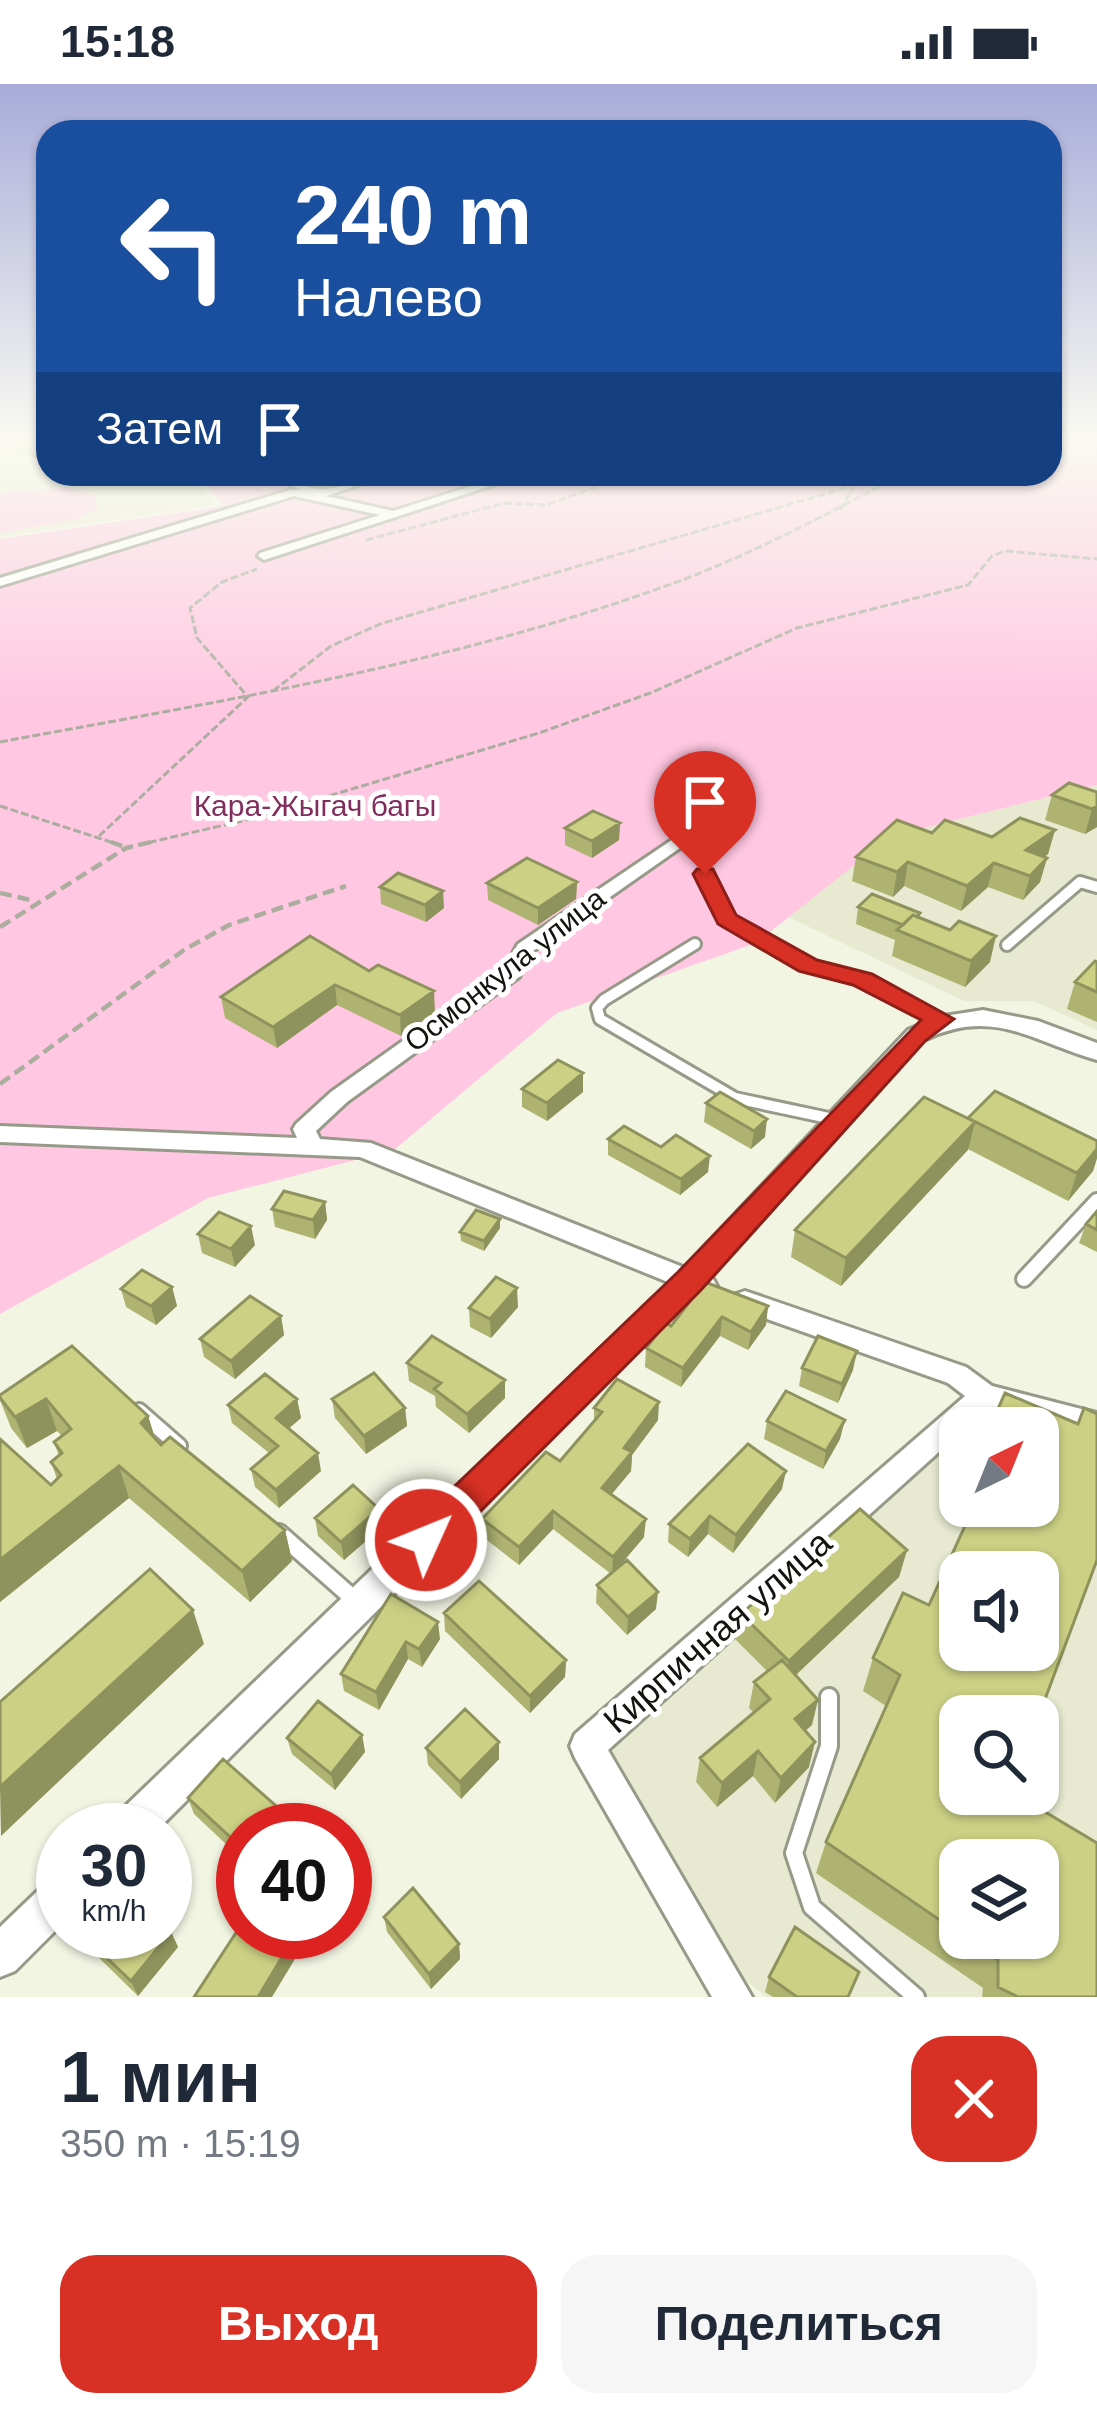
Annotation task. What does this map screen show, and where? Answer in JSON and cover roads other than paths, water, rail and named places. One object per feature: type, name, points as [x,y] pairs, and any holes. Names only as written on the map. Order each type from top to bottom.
[{"type":"street","points":[[0,582],[172,529]]},
{"type":"street","points":[[267,560],[349,529]]},
{"type":"street","name":"Осмонкула улица","points":[[313,1148],[304,1129],[339,1097],[512,973],[525,948],[692,832]]},
{"type":"street","points":[[157,1803],[690,1281],[916,1035],[940,1019],[1019,1022],[1097,1052]]},
{"type":"street","points":[[0,1134],[363,1149],[690,1281],[957,1375],[985,1395],[1097,1425]]},
{"type":"street","name":"Кирпичная улица","points":[[733,1997],[587,1746],[985,1395]]},
{"type":"street","points":[[0,1956],[36,1921]]},
{"type":"lane","points":[[705,874],[726,919],[808,966],[862,980],[940,1019]]},
{"type":"lane","points":[[1007,945],[1080,882],[1097,886]]},
{"type":"lane","points":[[694,944],[604,1000],[597,1008],[600,1019],[735,1098],[838,1120]]},
{"type":"lane","points":[[1024,1279],[1097,1201]]},
{"type":"lane","points":[[131,1404],[202,1466]]},
{"type":"lane","points":[[272,1527],[360,1604]]},
{"type":"lane","points":[[829,1697],[830,1746],[794,1853],[812,1907],[916,1997]]},
{"type":"park label","name":"Кара-Жыгач багы","points":[[315,806]]}]
